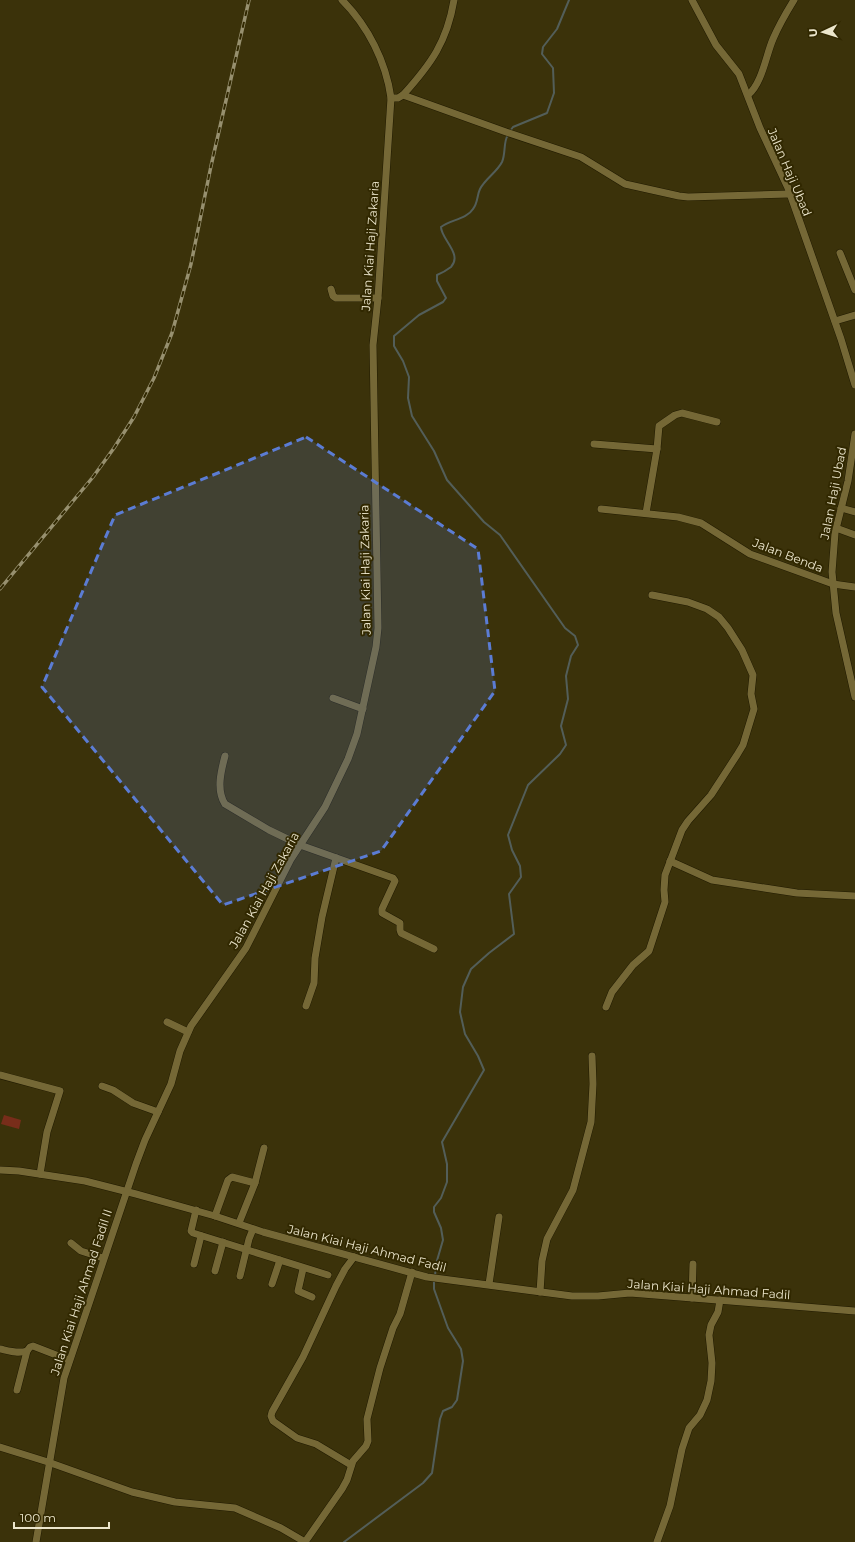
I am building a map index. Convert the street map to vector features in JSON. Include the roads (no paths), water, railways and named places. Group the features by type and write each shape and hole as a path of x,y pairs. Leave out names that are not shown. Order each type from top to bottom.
{"street":[{"name":"Jalan Kiai Haji Zakaria","path":"127,1192 145,1140 171,1084 180,1051 191,1026 246,948 275,889 324,807 345,765 357,734 378,639 373,345 378,298 392,98 387,76 372,40 351,9 342,0"},
{"path":"392,98 398,98 430,63 448,28 454,0"},
{"name":"Jalan Haji Ubad","path":"692,0 716,45 739,74 748,95 760,128 789,194 835,321 855,385"},
{"path":"748,95 756,86 782,18 794,0"},
{"path":"402,94 509,133 581,157 625,184 679,196 768,196 789,194"},
{"path":"840,253 855,288"},
{"path":"331,289 334,297 336,298 378,298"},
{"path":"835,321 855,315"},
{"path":"646,513 657,449 659,426 677,414 682,413 717,422"},
{"name":"Jalan Haji Ubad","path":"855,434 848,481 836,528 832,572 836,613 855,697"},
{"path":"594,444 657,449"},
{"path":"841,508 855,512"},
{"name":"Jalan Benda","path":"601,510 678,517 701,523 750,554 833,584 855,587"},
{"path":"836,528 855,535"},
{"path":"606,1007 612,992 633,965 649,951 665,902 665,875 685,824 711,795 730,766 742,745 754,708 751,694 753,675 742,650 719,617 707,609 688,602 652,595"},
{"path":"333,698 363,709"},
{"path":"225,756 221,773 220,796 224,804 273,832 300,845 393,878 395,881 382,910 382,914 400,923 401,933 434,949"},
{"path":"306,1006 314,983 315,958 322,918 336,858"},
{"path":"670,861 712,880 797,893 855,896"},
{"path":"167,1022 188,1032"},
{"path":"540,1292 542,1261 547,1239 573,1190 591,1122 593,1084 592,1056"},
{"path":"0,1075 60,1091 47,1132 40,1174"},
{"path":"102,1086 113,1090 133,1103 158,1112"},
{"path":"239,1223 255,1183 264,1148"},
{"name":"Jalan Kiai Haji Ahmad Fadil","path":"0,1170 19,1171 88,1182 196,1210 239,1223 253,1229 427,1277 572,1296 598,1296 630,1293 855,1311"},
{"path":"215,1216 229,1178 232,1176 238,1177 255,1183"},
{"name":"Jalan Kiai Haji Ahmad Fadil II","path":"36,1542 48,1462 64,1378 103,1258 127,1192"},
{"path":"196,1210 191,1231 193,1233 328,1276"},
{"path":"489,1284 499,1218"},
{"path":"240,1276 253,1229"},
{"path":"194,1264 201,1236"},
{"path":"215,1271 223,1242"},
{"path":"71,1243 85,1253 103,1258"},
{"path":"351,1465 316,1444 297,1438 273,1421 271,1416 303,1357 336,1286 345,1269 354,1257"},
{"path":"272,1284 280,1260"},
{"path":"692,1298 693,1264"},
{"path":"303,1269 298,1291 312,1297"},
{"path":"0,1448 48,1462 132,1492 175,1502 235,1508 281,1528 305,1542 342,1489 347,1480 353,1461 366,1446 368,1441 367,1419 380,1368 393,1328 400,1314 412,1272"},
{"path":"657,1542 670,1506 682,1449 689,1428 700,1415 707,1400 711,1381 712,1363 709,1335 711,1325 718,1312 720,1300"},
{"path":"17,1390 27,1351 30,1347 33,1346 69,1360"},
{"path":"0,1349 17,1352 27,1351"}],"waterway":[{"path":"510,131 513,127 547,113 554,93 553,68 542,54 543,47 557,29 569,0"},
{"path":"435,1276 436,1264 443,1240 441,1228 434,1212 434,1207 441,1198 447,1182 447,1164 442,1142 484,1070 478,1056 465,1034 460,1012 463,987 471,969 514,934 509,894 521,877 520,866 512,850 508,835 528,785 560,754 566,745 561,726 568,699 566,676 571,656 578,645 575,636 565,628 500,535 484,522 447,480 434,451 412,416 408,398 409,377 403,361 394,346 394,336 419,315 443,302 446,298 437,281 437,275 451,267 454,262 454,257 441,227 467,215 473,209 482,185 502,162 506,138 508,135"},
{"path":"344,1542 423,1483 432,1473 440,1419 443,1411 452,1407 457,1400 463,1361 461,1349 448,1328 434,1289 434,1280"}],"railway":[{"path":"0,589 93,477 134,417 154,378 172,333 191,264 211,166 249,0"}]}
